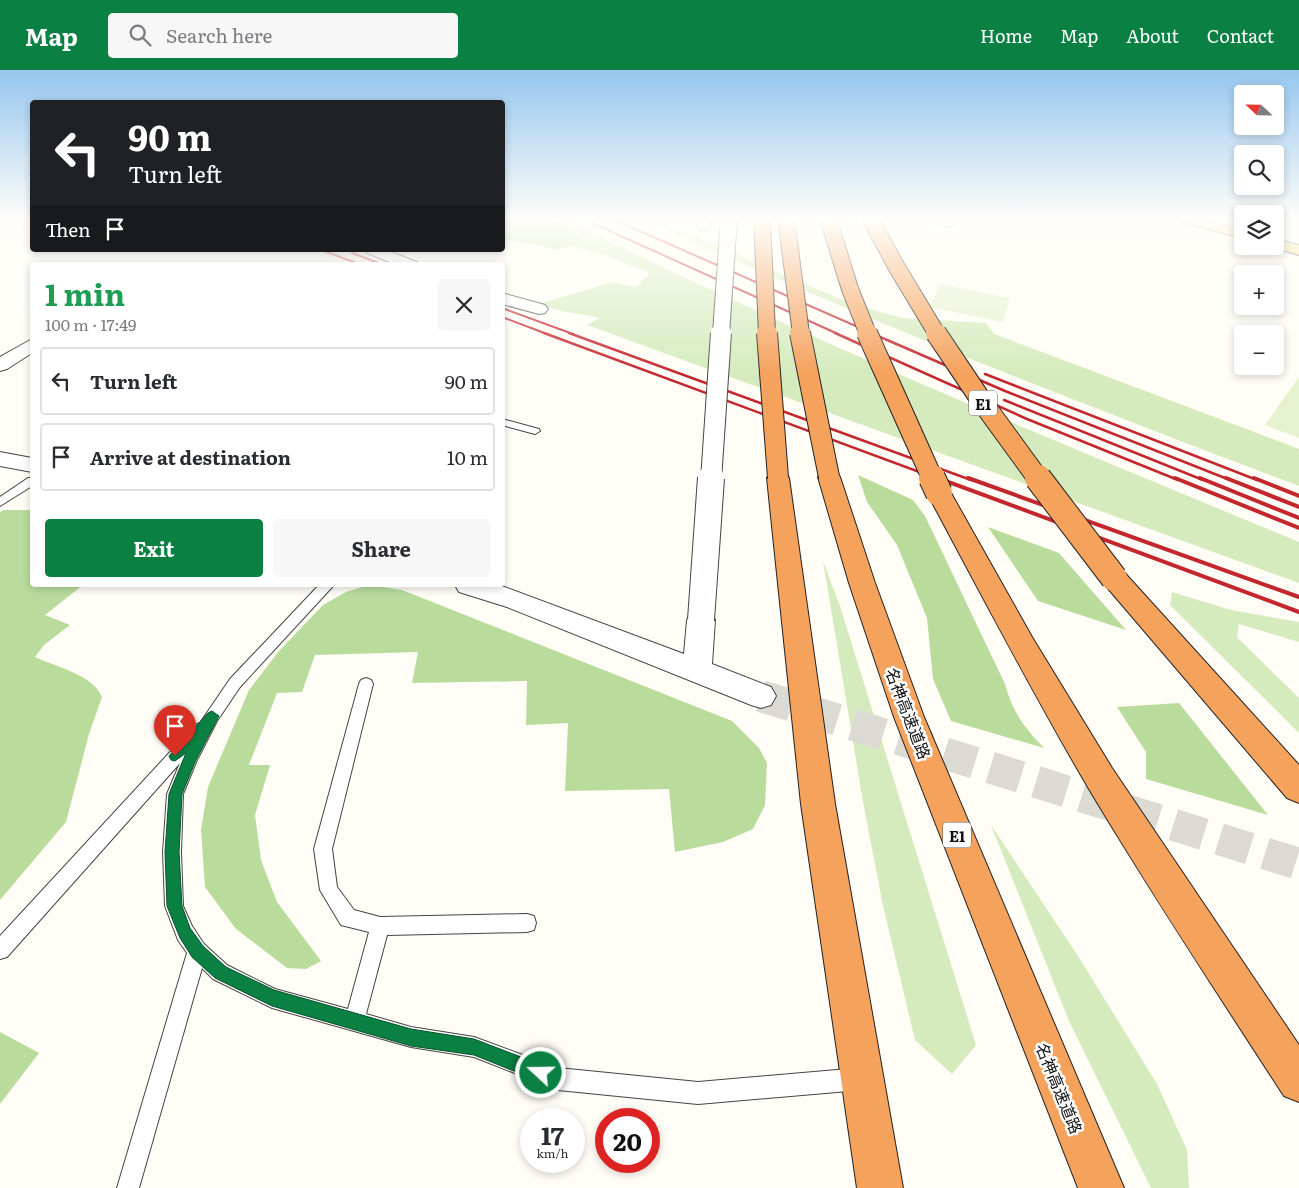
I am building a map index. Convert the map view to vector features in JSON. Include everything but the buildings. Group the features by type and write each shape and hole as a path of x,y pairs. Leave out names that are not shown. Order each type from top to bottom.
{"highway":[{"path":"764,270 778,478 818,804 880,1188"},
{"name":"名神高速道路","path":"792,270 806,375 829,477 862,583 909,717 1101,1188"},
{"path":"844,270 890,387 939,493 995,598 1074,735 1187,914 1299,1081"},
{"name":"E1","path":"898,270 918,306 965,379 1114,578 1299,788"}],"street":[{"path":"697,671 725,270"},
{"path":"505,299 539,309"},
{"path":"2,361 30,346"},
{"path":"0,459 30,465"},
{"path":"474,587 516,600 761,696"}],"lane":[{"path":"505,423 535,431"},
{"path":"0,502 30,481"},
{"path":"325,587 235,683 212,716 190,758 176,794 172,852 174,906 185,933 197,951 220,972 272,998 411,1037 474,1047 558,1080 698,1093 861,1079"},
{"path":"366,684 323,849 329,890 348,918 380,926 527,923"},
{"path":"0,950 212,716"},
{"path":"354,1022 380,926"},
{"path":"128,1188 197,951"}],"green space":[{"path":"643,270 669,270 927,386 1299,542 1299,583 587,325 600,318 562,311 539,304 612,282 636,287 650,273"},
{"path":"758,270 773,270 850,303 902,318 986,323 994,334 1299,449 1299,486 967,358"},
{"path":"940,284 1010,298 1003,322 930,307"},
{"path":"1299,377 1299,438 1265,425"},
{"path":"858,475 913,500 925,516 1016,711 1025,726 1044,748 951,721 933,679 927,618 897,545 867,502"},
{"path":"4,510 30,510 30,587 80,587 45,615 70,625 44,645 35,657 82,677 97,689 102,697 89,734 66,822 0,900 0,512"},
{"path":"988,527 1059,553 1126,630 1038,601"},
{"path":"823,561 840,606 976,1045 952,1074 915,1040 883,906 863,802"},
{"path":"362,587 402,590 732,721 759,748 767,763 765,805 753,829 723,842 675,852 669,789 565,791 568,723 526,725 527,681 412,683 418,652 315,655 302,692 277,693 249,765 270,765 255,815 261,860 277,902 321,961 306,969 287,968 236,929 205,887 201,830 208,787 249,690 279,651 323,605 346,592"},
{"path":"1172,592 1231,610 1299,622 1299,642 1239,624 1237,637 1299,698 1299,733 1170,605"},
{"path":"1179,703 1268,815 1146,779 1146,752 1117,707"},
{"path":"991,825 1078,956 1157,1084 1187,1150 1189,1188 1151,1188 1069,1021"},
{"path":"0,1032 39,1053 0,1104"}],"tunnel":[{"path":"761,696 1299,864"}],"railway":[{"path":"697,270 838,334"},
{"path":"729,270 874,334"},
{"path":"505,309 573,334"},
{"path":"505,318 547,334"},
{"path":"544,333 941,480"},
{"path":"569,333 971,480"},
{"path":"835,333 1027,419 1178,480"},
{"path":"871,333 1005,391 1230,480"},
{"path":"985,374 1257,480"},
{"path":"1004,400 1203,480"},
{"path":"938,478 1299,612"},
{"path":"968,478 1299,597"},
{"path":"1175,478 1299,528"},
{"path":"1200,478 1299,518"},
{"path":"1226,478 1299,507"},
{"path":"1254,478 1299,496"}],"route":[{"path":"175,756 212,716 190,758 176,794 172,852 174,906 185,933 197,951 220,972 272,998 411,1037 474,1047 541,1073"}]}
